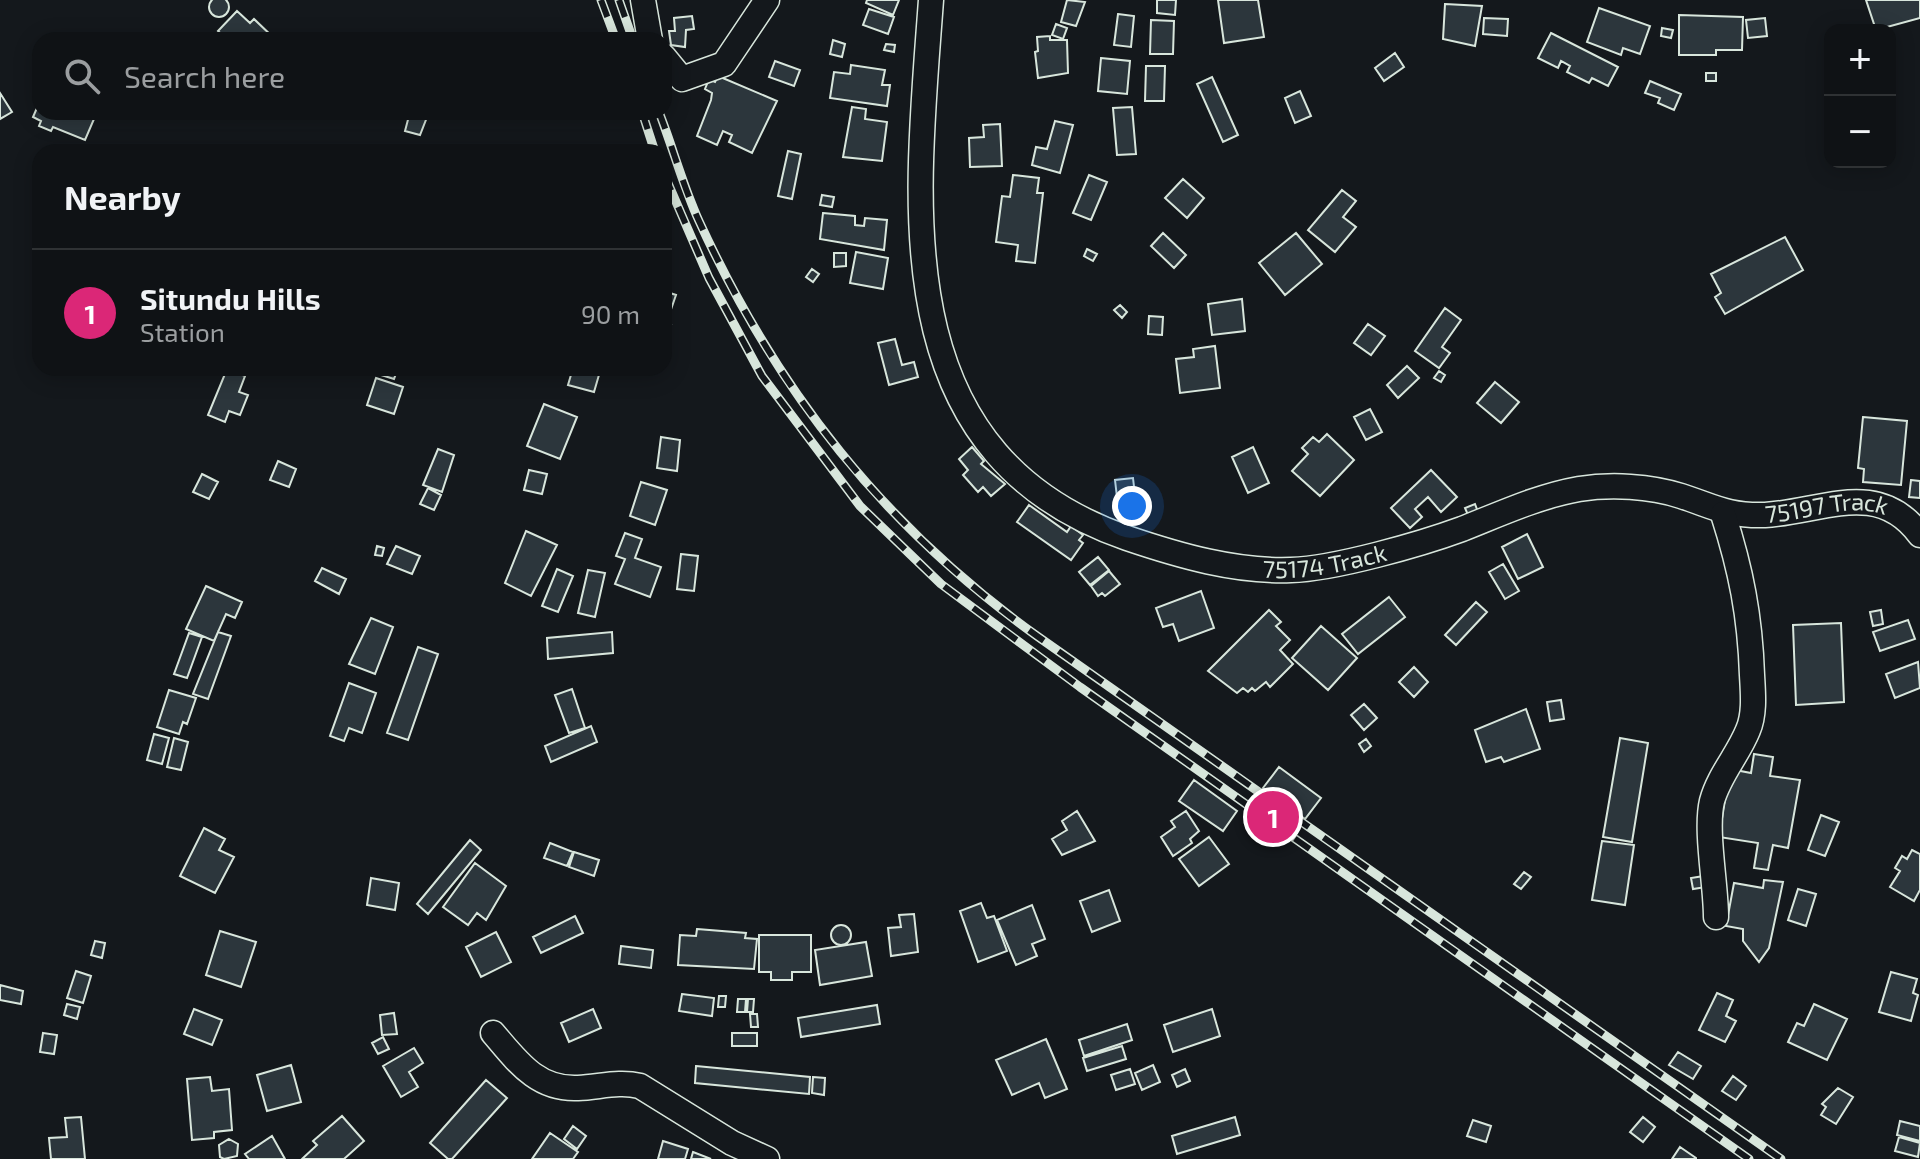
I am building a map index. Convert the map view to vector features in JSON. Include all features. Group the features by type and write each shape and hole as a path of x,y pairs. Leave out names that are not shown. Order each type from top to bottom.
{"street":[{"path":"643,0 649,32"},
{"path":"672,67 682,79 724,64 767,0"},
{"name":"75174 Track","path":"931,0 919,155 920,240 927,306 952,385 987,442 1030,485 1060,506 1099,528 1169,553 1237,567 1291,570 1325,566 1455,531 1580,489 1637,487 1680,496 1723,514"},
{"name":"75197 Track","path":"1723,514 1791,513 1840,502 1863,502 1906,516 1920,535"},
{"path":"1716,917 1716,880 1710,826 1712,802 1748,730 1752,702 1750,621 1743,578 1723,514"},
{"path":"493,1033 523,1068 542,1083 576,1088 624,1082 640,1086 732,1143 767,1159"}],"building":[{"path":"214,-1 224,-1 228,11 223,16 215,16 210,11"},
{"path":"867,0 899,0 893,15 866,3"},
{"path":"1067,0 1085,2 1076,26 1061,22"},
{"path":"1157,0 1176,0 1175,15 1157,13"},
{"path":"1218,0 1258,0 1264,37 1224,43"},
{"path":"1866,0 1920,0 1920,18 1896,25 1874,24"},
{"path":"1445,4 1482,6 1475,46 1443,39"},
{"path":"1599,8 1650,26 1640,54 1623,48 1621,55 1587,42"},
{"path":"869,9 894,17 888,34 863,25"},
{"path":"237,11 250,23 254,19 268,32 219,32"},
{"path":"1118,14 1134,16 1131,47 1114,45"},
{"path":"1679,15 1743,17 1742,50 1716,50 1716,55 1679,55"},
{"path":"692,16 694,29 686,30 685,47 672,45 672,32 669,31 675,31 674,18"},
{"path":"1484,18 1508,19 1507,36 1483,34"},
{"path":"1765,18 1767,36 1748,38 1746,20"},
{"path":"1151,20 1174,21 1173,54 1150,54"},
{"path":"1056,24 1067,28 1063,39 1052,35"},
{"path":"1662,28 1673,30 1671,38 1661,36"},
{"path":"1551,33 1618,67 1608,86 1592,78 1589,83 1567,72 1570,66 1561,61 1558,68 1538,58"},
{"path":"1050,36 1050,40 1067,40 1068,73 1038,78 1037,37"},
{"path":"833,40 845,44 842,57 830,54"},
{"path":"886,44 895,45 894,52 884,50"},
{"path":"1395,53 1404,67 1384,81 1375,68"},
{"path":"1101,58 1130,61 1127,94 1098,91"},
{"path":"775,61 800,70 794,86 769,77"},
{"path":"851,65 885,70 882,85 890,85 887,106 830,98 834,72 850,74"},
{"path":"1146,66 1165,66 1164,101 1145,101"},
{"path":"1706,73 1716,73 1716,81 1706,81"},
{"path":"718,76 777,101 752,153 729,142 732,135 723,131 717,145 697,136 711,100 712,93 705,89 709,79 715,82"},
{"path":"1212,77 1238,135 1223,142 1197,84"},
{"path":"1650,81 1681,94 1674,110 1658,103 1660,98 1645,93"},
{"path":"1300,91 1311,116 1295,123 1285,98"},
{"path":"0,93 12,112 0,119"},
{"path":"852,107 866,109 865,119 887,122 882,161 843,157"},
{"path":"1132,107 1136,154 1117,155 1113,108"},
{"path":"94,120 85,140 53,127 51,131 39,126 41,121"},
{"path":"408,120 426,120 420,135 405,131"},
{"path":"1055,121 1073,125 1060,173 1032,165 1036,147 1047,149"},
{"path":"1000,124 1002,166 970,167 969,138 984,137 983,125"},
{"path":"788,151 801,154 792,199 778,196"},
{"path":"1013,175 1039,178 1037,193 1043,193 1035,263 1016,261 1018,245 996,242 1002,196 1010,197"},
{"path":"1089,175 1107,182 1091,220 1073,213"},
{"path":"1183,179 1204,198 1187,218 1165,198"},
{"path":"1342,190 1356,201 1343,217 1356,227 1335,252 1308,230"},
{"path":"822,195 834,197 832,207 820,205"},
{"path":"823,213 855,216 855,225 864,226 865,218 887,220 884,250 820,239"},
{"path":"1163,233 1186,255 1174,268 1151,246"},
{"path":"1296,233 1322,264 1285,295 1259,263"},
{"path":"1785,237 1803,270 1725,314 1715,297 1721,293 1711,274"},
{"path":"1087,249 1097,254 1093,261 1084,256"},
{"path":"856,252 888,258 883,289 850,283"},
{"path":"834,253 846,253 846,266 834,267"},
{"path":"812,269 819,274 813,282 806,277"},
{"path":"1242,299 1245,331 1212,335 1208,304"},
{"path":"1120,305 1127,312 1122,318 1114,310"},
{"path":"1445,308 1461,320 1442,347 1450,353 1439,368 1415,351"},
{"path":"1149,316 1163,317 1162,335 1148,334"},
{"path":"1368,324 1385,336 1371,355 1354,343"},
{"path":"895,339 902,365 914,362 918,377 889,385 878,343"},
{"path":"1215,346 1220,388 1180,393 1176,359 1194,357 1193,349"},
{"path":"1407,366 1419,378 1398,398 1387,385"},
{"path":"1439,371 1445,375 1441,382 1434,378"},
{"path":"224,376 245,376 239,392 248,395 240,415 229,411 225,422 208,415"},
{"path":"571,376 599,376 594,392 568,385"},
{"path":"376,378 403,387 394,414 367,405"},
{"path":"1495,382 1519,402 1501,423 1477,403"},
{"path":"544,404 577,417 560,459 527,446"},
{"path":"1370,409 1382,432 1366,440 1354,417"},
{"path":"1863,417 1907,421 1901,485 1863,482 1864,469 1858,468"},
{"path":"1327,434 1354,460 1320,496 1292,471 1308,454 1302,448 1313,437 1319,442"},
{"path":"661,437 680,440 677,471 657,468"},
{"path":"972,447 984,461 981,464 1005,484 991,496 983,487 978,492 963,475 968,470 959,459"},
{"path":"1253,447 1269,483 1248,493 1232,457"},
{"path":"438,449 454,455 442,492 423,485"},
{"path":"278,461 296,469 289,487 270,480"},
{"path":"529,470 547,474 542,494 524,490"},
{"path":"1431,470 1457,497 1441,512 1428,497 1415,509 1422,517 1410,528 1391,508"},
{"path":"202,474 218,482 209,499 193,492"},
{"path":"1133,478 1136,504 1118,506 1115,480"},
{"path":"1911,480 1920,481 1920,498 1909,497"},
{"path":"641,482 667,490 655,525 630,516"},
{"path":"428,488 441,495 434,510 420,504"},
{"path":"1475,504 1478,512 1468,515 1465,508"},
{"path":"1029,505 1067,532 1071,526 1083,535 1079,540 1083,543 1071,560 1017,522"},
{"path":"526,531 557,545 531,596 505,583"},
{"path":"625,533 642,539 635,558 661,567 650,597 615,584 625,559 616,556"},
{"path":"1527,534 1543,567 1518,579 1502,547"},
{"path":"377,546 384,548 382,556 375,555"},
{"path":"396,546 420,556 412,574 387,564"},
{"path":"681,554 698,556 694,591 677,589"},
{"path":"1098,557 1109,570 1090,585 1079,572"},
{"path":"1503,564 1519,591 1505,599 1489,572"},
{"path":"322,568 346,579 339,594 315,581"},
{"path":"557,569 573,576 558,612 542,606"},
{"path":"588,570 605,573 595,617 578,613"},
{"path":"1109,571 1120,584 1105,596 1102,593 1098,596 1091,586"},
{"path":"206,586 242,602 235,618 226,614 214,641 186,629"},
{"path":"1201,591 1214,628 1179,641 1173,624 1163,627 1156,608"},
{"path":"1389,597 1405,617 1358,654 1342,634"},
{"path":"1476,602 1487,612 1456,645 1445,635"},
{"path":"1269,610 1281,622 1276,626 1290,640 1280,650 1293,664 1270,687 1266,682 1255,691 1252,688 1248,692 1243,688 1237,693 1208,671"},
{"path":"1881,610 1883,624 1873,626 1870,612"},
{"path":"371,618 393,627 375,674 349,664"},
{"path":"1908,620 1915,639 1880,651 1873,632"},
{"path":"1841,623 1844,702 1796,705 1793,625"},
{"path":"1321,626 1357,658 1328,690 1292,658"},
{"path":"218,632 231,636 208,699 193,694"},
{"path":"612,632 613,653 548,659 547,638"},
{"path":"189,633 202,637 187,678 174,674"},
{"path":"418,647 438,654 408,740 387,733"},
{"path":"1918,662 1920,688 1895,698 1886,674"},
{"path":"1414,667 1428,682 1414,697 1399,682"},
{"path":"349,683 376,693 362,733 349,728 344,741 330,736"},
{"path":"572,689 585,728 569,733 555,695"},
{"path":"169,690 196,698 187,724 183,722 179,734 157,727"},
{"path":"1561,700 1564,719 1550,721 1547,702"},
{"path":"1364,704 1377,718 1364,730 1351,715"},
{"path":"1526,709 1540,749 1504,762 1501,757 1486,762 1475,730"},
{"path":"591,726 597,742 551,762 545,746"},
{"path":"154,734 169,738 162,764 147,760"},
{"path":"174,738 188,742 181,770 167,767"},
{"path":"1620,738 1648,743 1632,842 1603,837"},
{"path":"1366,739 1371,746 1364,752 1359,744"},
{"path":"1754,754 1773,757 1770,776 1800,780 1788,848 1773,845 1768,870 1754,868 1758,843 1719,837 1730,769 1751,773"},
{"path":"1279,767 1321,798 1305,819 1263,788"},
{"path":"1194,780 1237,811 1223,831 1179,801"},
{"path":"1077,811 1095,841 1062,855 1052,839 1067,830 1062,821"},
{"path":"1186,811 1199,831 1190,839 1192,843 1173,856 1161,837 1175,827 1171,821"},
{"path":"1821,815 1839,822 1825,856 1808,850"},
{"path":"204,828 225,839 219,850 234,857 215,893 180,876"},
{"path":"1209,837 1229,864 1199,886 1179,859"},
{"path":"470,840 481,850 428,914 417,904"},
{"path":"1602,841 1634,845 1625,905 1592,900"},
{"path":"550,843 573,852 567,866 544,858"},
{"path":"1912,850 1920,854 1920,890 1914,901 1890,887 1900,871 1895,868 1902,856 1907,859"},
{"path":"574,852 599,860 594,876 569,867"},
{"path":"475,863 506,886 486,920 477,913 468,925 443,907"},
{"path":"1524,872 1531,877 1521,889 1514,884"},
{"path":"1704,876 1706,887 1693,889 1691,878"},
{"path":"371,878 399,883 395,910 367,905"},
{"path":"1764,880 1783,882 1769,948 1759,962 1743,941 1743,929 1726,926 1734,883 1763,888"},
{"path":"1798,889 1816,894 1806,926 1788,920"},
{"path":"1109,890 1120,921 1092,932 1080,901"},
{"path":"981,903 987,918 994,916 1007,951 978,962 960,911"},
{"path":"1032,905 1045,939 1032,944 1037,956 1016,965 997,920"},
{"path":"914,914 918,952 891,956 888,928 901,927 899,915"},
{"path":"575,916 583,933 541,953 533,937"},
{"path":"841,925 848,928 851,935 848,942 841,945 834,942 831,935 834,928"},
{"path":"697,929 746,933 745,938 757,939 754,969 678,965 680,935 696,936"},
{"path":"220,931 256,942 241,987 206,975"},
{"path":"496,932 511,962 481,977 466,947"},
{"path":"759,935 811,935 811,972 792,972 792,980 771,980 771,972 759,972"},
{"path":"95,941 105,943 102,958 91,955"},
{"path":"866,942 872,976 820,985 815,950"},
{"path":"621,946 653,950 651,968 619,964"},
{"path":"76,971 91,976 83,1003 67,998"},
{"path":"1891,972 1917,979 1913,993 1918,995 1911,1021 1879,1012"},
{"path":"0,985 23,991 21,1004 0,1000"},
{"path":"1717,993 1733,1000 1726,1016 1736,1021 1725,1042 1699,1030"},
{"path":"682,994 714,998 712,1016 679,1011"},
{"path":"719,996 726,996 725,1007 718,1007"},
{"path":"738,999 746,999 745,1012 737,1012"},
{"path":"748,999 754,999 753,1012 747,1012"},
{"path":"67,1004 80,1007 77,1019 64,1015"},
{"path":"1814,1004 1847,1019 1827,1060 1788,1042 1797,1023 1804,1026"},
{"path":"877,1005 880,1024 801,1037 798,1018"},
{"path":"194,1009 222,1020 212,1045 184,1034"},
{"path":"593,1009 601,1028 569,1042 561,1023"},
{"path":"1212,1009 1220,1036 1173,1052 1164,1025"},
{"path":"394,1013 397,1034 382,1035 380,1015"},
{"path":"750,1014 757,1014 758,1027 751,1027"},
{"path":"1127,1024 1132,1040 1084,1056 1079,1040"},
{"path":"43,1033 57,1035 54,1054 40,1052"},
{"path":"732,1033 757,1033 757,1046 732,1046"},
{"path":"383,1037 389,1049 378,1054 372,1043"},
{"path":"1046,1039 1067,1089 1045,1098 1039,1083 1012,1095 996,1060"},
{"path":"1122,1046 1126,1059 1087,1071 1083,1058"},
{"path":"414,1048 423,1063 409,1072 418,1087 401,1097 383,1066"},
{"path":"1678,1052 1701,1066 1693,1079 1669,1065"},
{"path":"291,1065 301,1102 267,1111 257,1075"},
{"path":"1153,1065 1160,1082 1142,1090 1135,1073"},
{"path":"696,1066 810,1077 809,1094 695,1083"},
{"path":"1130,1069 1135,1084 1116,1090 1111,1075"},
{"path":"1185,1069 1190,1081 1177,1087 1172,1075"},
{"path":"1733,1076 1746,1086 1736,1100 1722,1091"},
{"path":"210,1077 212,1091 229,1089 232,1130 214,1132 214,1138 192,1140 187,1079"},
{"path":"813,1077 825,1078 824,1095 812,1093"},
{"path":"486,1080 507,1098 452,1159 448,1159 430,1143"},
{"path":"1838,1088 1853,1097 1836,1124 1821,1115 1826,1107 1822,1104"},
{"path":"342,1116 364,1141 344,1159 302,1159 317,1145 313,1141"},
{"path":"81,1117 85,1159 51,1159 49,1138 67,1137 65,1118"},
{"path":"1235,1117 1240,1135 1177,1154 1172,1136"},
{"path":"1643,1117 1655,1127 1643,1142 1630,1132"},
{"path":"1473,1120 1491,1126 1486,1142 1467,1136"},
{"path":"1900,1121 1920,1126 1920,1141 1897,1135"},
{"path":"573,1126 586,1136 577,1149 564,1139"},
{"path":"550,1133 578,1152 573,1159 532,1159"},
{"path":"272,1136 285,1159 249,1159 245,1154"},
{"path":"1899,1137 1920,1143 1918,1157 1895,1151"},
{"path":"229,1139 238,1144 237,1156 224,1159 220,1157 219,1145"},
{"path":"663,1141 688,1149 685,1159 658,1159"},
{"path":"1680,1147 1696,1158 1696,1159 1672,1159"},
{"path":"693,1152 711,1159 691,1159"}],"railway":[{"path":"601,0 613,32"},
{"path":"619,0 630,32"},
{"path":"645,120 652,144"},
{"path":"662,120 670,144"},
{"path":"672,149 699,221 730,284 800,399 840,452 931,549 982,594 1037,636 1781,1159"},
{"path":"672,192 709,278 762,376 860,506 941,584 1080,687 1749,1159"}],"place":[{"name":"Situndu Hills","path":"1273,817"}]}
